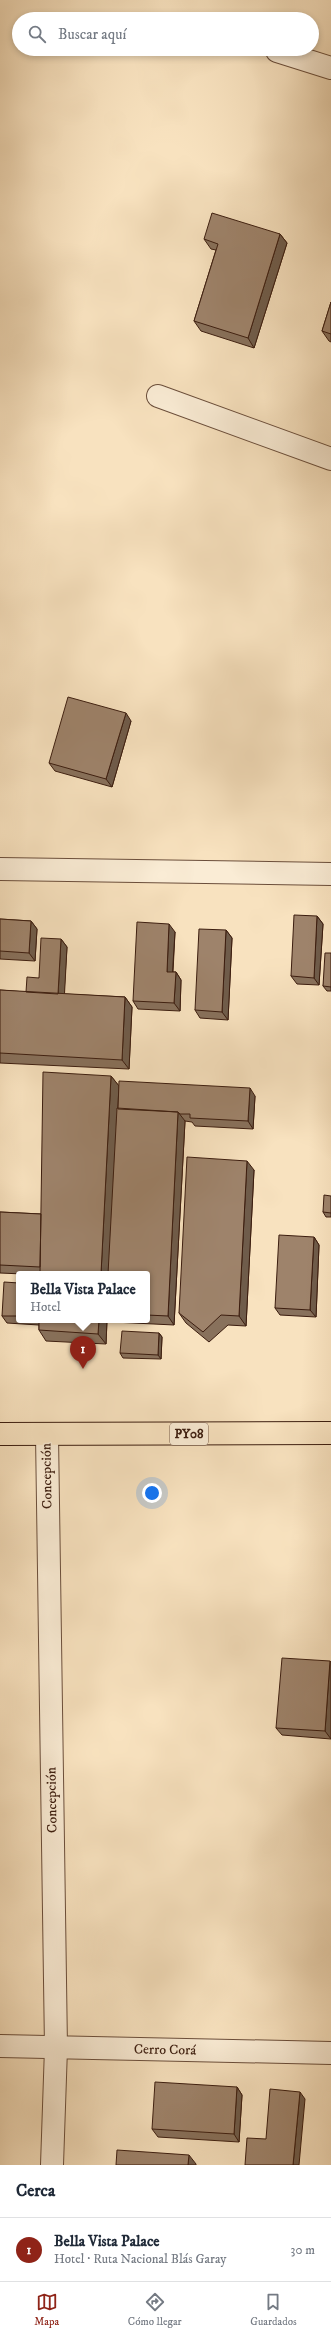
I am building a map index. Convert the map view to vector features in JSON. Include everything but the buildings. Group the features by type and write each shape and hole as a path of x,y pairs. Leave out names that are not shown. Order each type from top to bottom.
{"highway":[{"name":"PY08","path":"0,1434 331,1433"}],"street":[{"path":"293,56 331,68"},
{"path":"158,396 331,459"},
{"path":"0,869 331,874"},
{"name":"Concepción","path":"47,1435 56,2048 52,2165"},
{"name":"Cerro Corá","path":"0,2046 331,2053"}],"place":[{"name":"Bella Vista Palace","path":"83,1369"}]}
